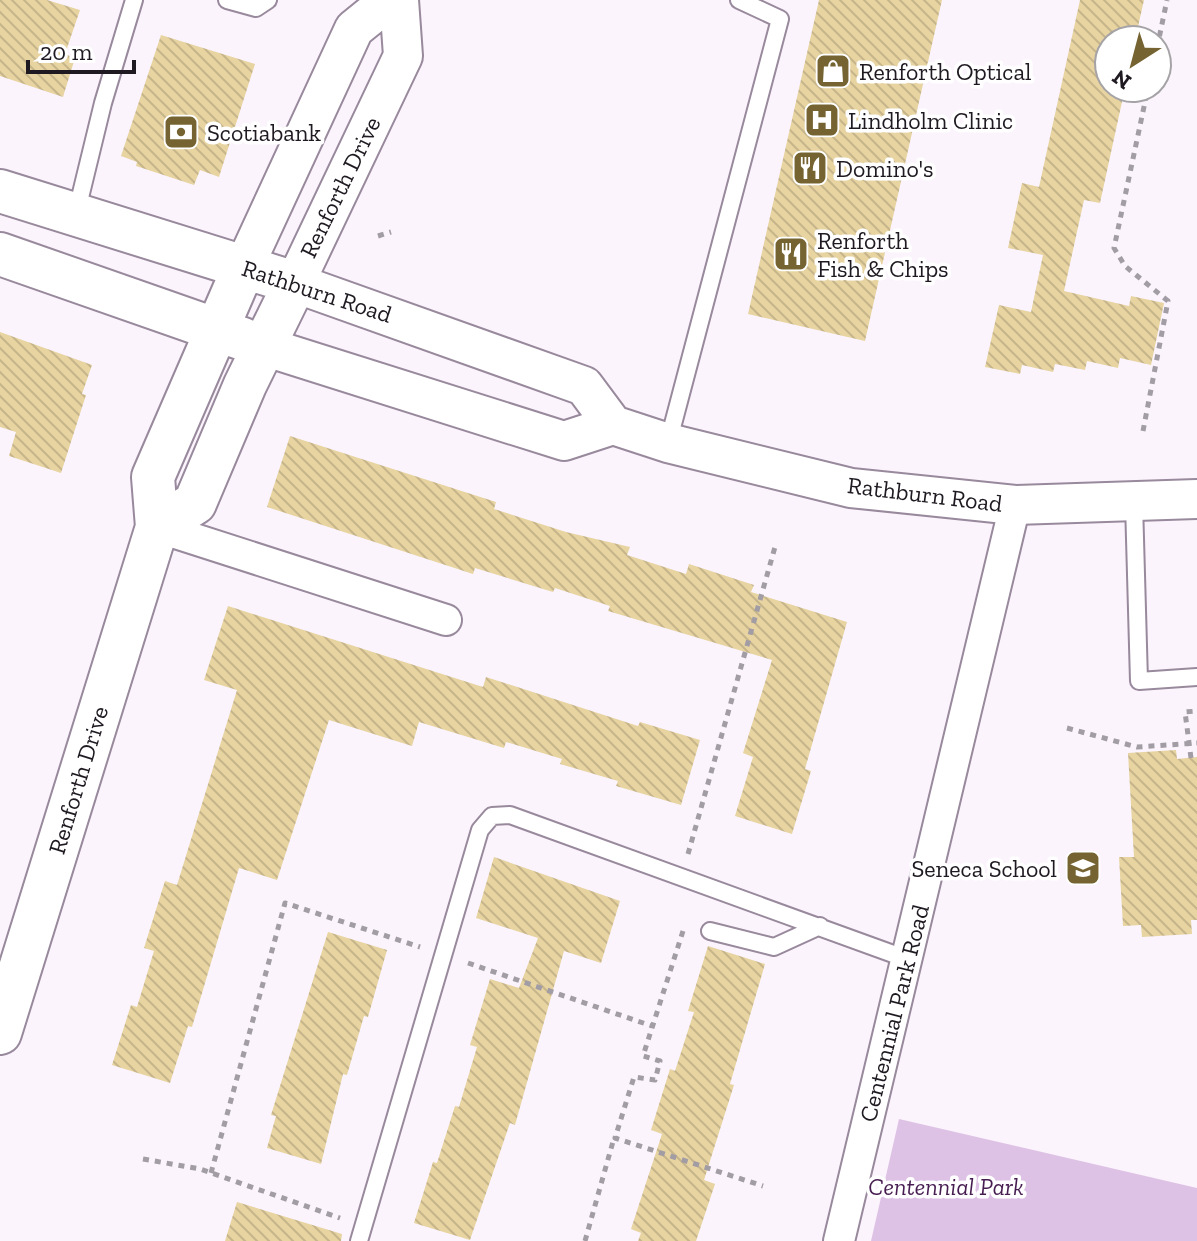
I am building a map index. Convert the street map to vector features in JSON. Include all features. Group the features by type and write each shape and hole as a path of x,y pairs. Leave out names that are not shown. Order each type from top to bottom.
{"main road":[{"name":"Rathburn Road","path":"0,191 295,283"},
{"path":"0,254 263,346"},
{"name":"Renforth Drive","path":"0,1033 157,527 153,477 244,267"},
{"name":"Renforth Drive","path":"157,527 195,503 263,346 295,283"}],"street":[{"name":"Renforth Drive","path":"244,267 354,29 390,0"},
{"name":"Renforth Drive","path":"295,283 403,56 399,0"},
{"name":"Rathburn Road","path":"295,283 584,386 613,425 668,443 851,488 1015,505 1197,499"},
{"path":"263,346 564,441 613,425"},
{"name":"Centennial Park Road","path":"839,1241 1015,505"},
{"path":"157,527 446,620"}],"lane":[{"path":"76,215 103,103 134,0"},
{"path":"227,0 256,8 268,0"},
{"path":"668,443 780,19 739,0"},
{"path":"1134,503 1139,681 1197,677"},
{"path":"361,1234 480,830 492,816 510,815 907,959"},
{"path":"710,931 774,947 820,926"}],"path":[{"path":"1162,24 1167,0"},
{"path":"1143,431 1168,301 1125,266 1114,248 1145,104"},
{"path":"378,236 391,232"},
{"path":"682,876 775,547"},
{"path":"1191,758 1185,712 1197,711"},
{"path":"1067,728 1137,747 1197,743"},
{"path":"585,1241 634,1077 655,1080 660,1061 643,1056 698,882"},
{"path":"211,1173 285,903 652,1026"},
{"path":"615,1138 763,1186"},
{"path":"143,1159 211,1173 361,1234"}],"green space":[{"name":"Centennial Park","path":"899,1119 1197,1188 1197,1241 871,1241"}],"building":[{"path":"0,0 47,0 80,10 65,54 75,58 63,97 0,76"},
{"path":"819,0 942,0 865,341 748,314"},
{"path":"1080,0 1144,0 1139,24 1093,24 1093,104 1122,104 1100,203 1084,200 1064,291 1129,306 1131,296 1164,303 1151,365 1120,358 1118,368 1087,361 1085,370 1055,364 1053,372 1022,365 1020,374 985,367 999,305 1031,312 1043,255 1008,248 1022,183 1039,187"},
{"name":"Scotiabank","path":"161,35 255,64 219,177 200,170 194,185 136,166 137,162 121,156"},
{"path":"0,332 92,365 82,394 86,395 61,473 9,456 16,432 0,427"},
{"path":"290,436 496,502 494,509 566,532 630,547 627,555 686,574 689,564 754,585 751,592 847,622 805,769 811,771 792,834 735,816 753,757 743,753 772,660 608,611 610,606 555,588 553,592 475,568 473,574 267,507"},
{"path":"228,606 483,687 486,677 638,726 640,722 700,740 681,805 616,786 618,781 560,764 562,759 506,742 504,748 419,722 412,746 329,720 277,880 239,868 192,1027 188,1026 170,1083 112,1065 131,1005 137,1007 154,951 144,948 165,881 177,885 237,690 204,680"},
{"path":"1176,750 1177,759 1197,757 1197,920 1191,920 1192,934 1142,937 1141,925 1123,926 1119,857 1134,857 1128,753"},
{"path":"494,857 620,901 601,963 564,951 515,1125 510,1123 470,1240 414,1223 433,1162 437,1163 455,1106 459,1107 477,1047 470,1045 490,979 519,988 538,938 476,918"},
{"path":"328,932 387,950 368,1017 364,1016 347,1075 343,1074 321,1164 267,1148 276,1116 271,1115"},
{"path":"708,946 765,964 730,1084 734,1085 704,1180 715,1184 696,1241 638,1241 641,1233 631,1229 662,1134 651,1130 670,1069 675,1071 694,1012 688,1011"},
{"path":"237,1202 342,1234 341,1241 225,1241"}],"place":[{"name":"Renforth Optical","path":"833,71"},
{"name":"Lindholm Clinic","path":"822,120"},
{"name":"Scotiabank","path":"181,132"},
{"name":"Domino's","path":"810,168"},
{"name":"Renforth Fish & Chips","path":"791,254"},
{"name":"Seneca School","path":"1083,868"}]}
